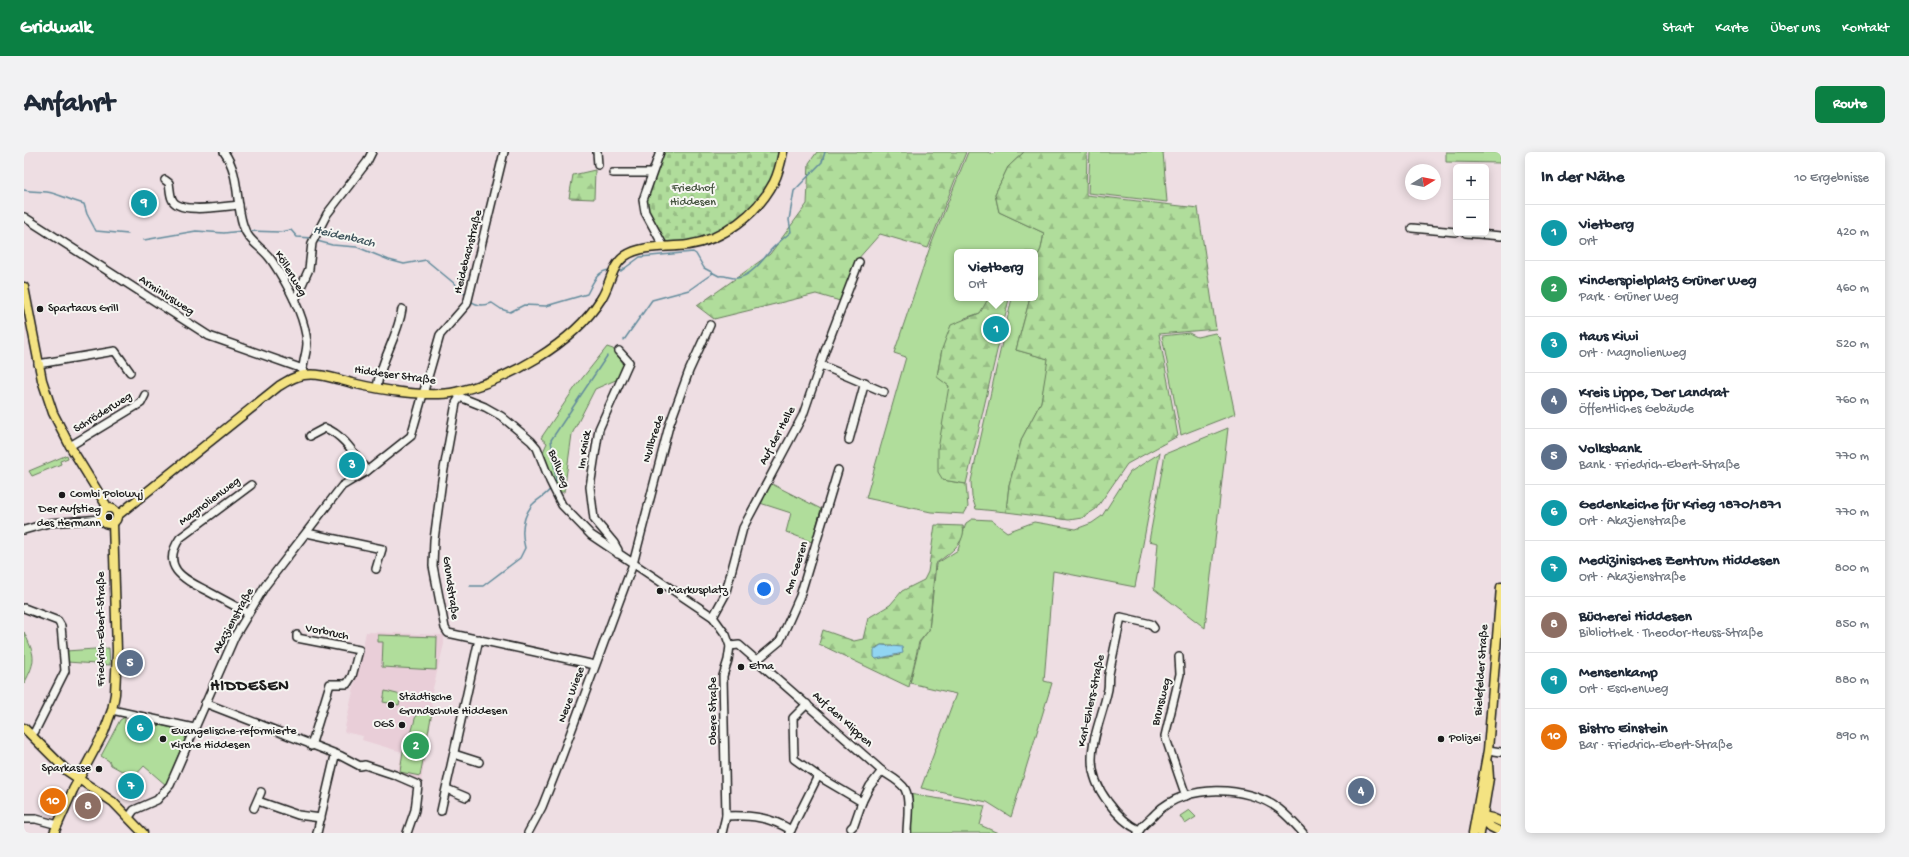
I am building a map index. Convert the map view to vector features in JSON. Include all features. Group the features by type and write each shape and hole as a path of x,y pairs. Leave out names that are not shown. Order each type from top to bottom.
{"main road":[{"name":"Hiddeser Straße","path":"109,516 135,500 279,386 303,372 377,388 438,395 458,394 494,380 545,353 573,332 583,322 602,298 612,274 620,260 631,253 664,247 688,245 713,239 735,225 760,204 778,174 783,152"},
{"path":"24,287 38,364 53,413 109,516"},
{"name":"Friedrich-Ebert-Straße","path":"54,833 78,780 101,738 112,710 117,662 114,556 109,516"},
{"name":"Bielefelder Straße","path":"1480,833 1501,588"},
{"path":"24,728 58,763 78,780 113,802 143,833"},
{"path":"1481,817 1501,822"},
{"path":"1481,817 1491,827 1501,832"},
{"name":"Bielefelder Straße","path":"1473,833 1481,817"}],"street":[{"name":"Köllerweg","path":"224,152 230,160 234,171 243,226 250,239 269,257 294,298 307,344 303,372"},
{"path":"294,298 296,298 309,269 314,240 327,214 367,162 372,152"},
{"name":"Heidebachstraße","path":"423,393 440,335 468,304 504,152"},
{"path":"597,152 598,165"},
{"path":"660,152 643,200 645,212 664,247"},
{"path":"613,173 652,173"},
{"path":"165,180 169,184 172,200 178,207 192,209 239,205"},
{"name":"Arminiusweg","path":"24,218 209,336 303,372"},
{"path":"1412,228 1453,232"},
{"path":"1489,235 1501,236"},
{"name":"Auf der Helle","path":"714,617 725,595 743,528 803,415 859,262"},
{"path":"377,388 382,364 399,326 402,309"},
{"name":"Nullbrede","path":"633,564 669,426 689,371 710,325"},
{"path":"38,364 115,351 130,372"},
{"name":"Im Knick","path":"618,554 618,550 614,543 594,519 590,488 599,429 629,362 619,351"},
{"path":"821,365 865,382 884,392"},
{"path":"849,440 865,382"},
{"name":"Akazienstraße","path":"129,817 134,810 157,800 163,794 174,776 228,652 248,613 265,586 342,486 367,471 411,436 423,393"},
{"name":"Bollweg","path":"458,394 501,416 531,441 537,448 556,495 564,508 591,535 633,564"},
{"name":"Grundstraße","path":"458,394 442,480 434,540 433,566 445,628 448,632 595,665"},
{"name":"Schröderweg","path":"70,446 140,403 145,395"},
{"path":"310,436 325,428 334,431 342,438 367,471"},
{"name":"Am Geeren","path":"756,661 780,641 800,596 838,470"},
{"name":"Magnolienweg","path":"248,613 182,578 174,566 173,555 174,547 180,538 252,485"},
{"path":"24,530 49,523 109,516"},
{"path":"307,533 382,549 376,569"},
{"path":"633,564 714,617 726,635 730,646"},
{"name":"Neue Wiese","path":"528,833 542,807 633,564"},
{"path":"24,608 58,621 61,626 66,667 60,684 35,731 31,735"},
{"name":"Karl-Ehlers-Straße","path":"1139,832 1114,810 1101,793 1093,775 1091,749 1108,688 1108,676 1121,618 1151,624 1154,628"},
{"name":"Vorbruch","path":"297,635 297,638 359,650 352,676 347,684 330,684 310,746"},
{"path":"441,811 479,639"},
{"name":"Auf den Klippen","path":"730,646 739,645 882,771 905,789 907,803 907,833"},
{"name":"Obere Straße","path":"722,833 726,816 723,676 728,660 730,646"},
{"name":"Brunsweg","path":"1179,657 1180,674 1165,736 1186,796"},
{"path":"205,704 335,756 353,761 360,766 370,767 418,785 415,810 407,833"},
{"path":"807,704 793,718 794,759 818,776 862,802"},
{"path":"112,710 194,728"},
{"path":"1488,752 1501,752"},
{"path":"454,754 479,762"},
{"path":"318,833 335,756"},
{"path":"851,828 854,825 862,802 870,786 882,771"},
{"path":"726,816 753,816 766,818 778,822 790,831 818,776"},
{"path":"447,789 466,797"},
{"path":"1139,832 1162,807 1186,796 1206,792 1227,791 1248,795 1265,801 1279,809 1303,833"},
{"path":"254,808 261,792"},
{"path":"258,801 298,815 321,818"},
{"path":"24,819 36,819 58,825"}],"shaded area":[{"name":"Städtische Grundschule Hiddesen","path":"366,632 444,635 444,644 430,700 433,710 421,782 400,773 398,770 402,752 362,740 363,736 344,732"}],"green space":[{"name":"Friedhof Hiddesen","path":"663,152 781,152 773,177 765,192 753,207 745,214 717,234 700,241 687,243 666,243 647,211 645,199"},
{"path":"817,152 966,152 928,248 880,234 857,260 840,301 816,294 714,319 697,306 770,254 807,204 809,163"},
{"path":"968,152 987,152 994,154 995,152 1024,152 1008,167 995,194 999,212 1044,233 1041,249 1038,256 1038,249 954,249 954,301 1003,301 980,313 965,318 942,349 937,376 949,386 943,480 966,484 968,507 964,514 931,512 866,498 906,357 894,353 929,250"},
{"path":"1024,152 1087,152 1086,195 1198,208 1216,329 1159,334 1178,436 1127,464 1096,509 1082,518 1069,520 1006,512 1009,485 1022,438 1041,402 1048,359 1016,350 1029,301 1038,301 1038,256 1041,249 1044,233 999,212 995,194 1008,167"},
{"path":"1090,152 1163,152 1167,202 1088,193"},
{"path":"1446,152 1501,152 1501,163 1446,162"},
{"path":"595,170 594,199 569,198 573,175"},
{"path":"987,301 1009,301 966,484 943,480 938,472 938,449 949,386 937,377 942,349 951,325 980,313"},
{"path":"1011,301 1029,301 1016,350 1049,359 1041,402 1022,438 1009,485 1006,512 976,509 972,497 971,481"},
{"path":"1189,333 1197,337 1215,333 1219,337 1235,414 1181,435 1162,336"},
{"path":"607,347 613,349 625,366 618,379 595,389 572,434 564,492 558,492 543,452 547,443 541,438 576,386"},
{"path":"1228,428 1205,628 1154,589 1158,543 1149,541 1165,454"},
{"path":"1160,453 1135,587 1053,571 1044,681 1052,683 1011,817 987,802 921,788 956,694 910,683 920,642 929,630 936,564 958,550 966,523 972,519 991,520 1007,532 1034,522 1076,529 1092,523 1102,516 1130,472"},
{"path":"67,455 68,458 60,461 61,464 32,476 29,471"},
{"path":"770,483 821,509 812,542 786,532 791,513 760,503"},
{"path":"935,525 963,526 962,538 959,543 950,553 935,564 929,630 919,642 909,687 819,644 823,630 854,641 863,639 868,618 890,605 902,591 924,580 928,572","holes":["881,645 892,645 900,655 876,659 877,647"]},
{"path":"24,632 32,652 33,663 24,684"},
{"path":"378,635 437,637 436,670 382,667 383,642 378,642"},
{"path":"109,648 110,665 67,662 66,651"},
{"path":"385,691 401,695 399,705 383,702"},
{"path":"426,710 432,712 420,776 400,772 403,751 409,742 416,715"},
{"path":"125,717 125,723 136,725 137,720 186,731 187,734 166,785 144,766 133,778 124,770 122,771 111,765 109,761 101,756 120,720"},
{"path":"909,794 985,806 980,825 998,833 912,833"},
{"path":"1189,810 1196,817 1185,824 1180,816"}],"water":[{"path":"881,645 902,647 903,653 876,659 874,657 874,650"}],"waterway":[{"name":"Heidenbach","path":"617,271 621,271 640,257 693,252 696,254 704,268 719,276 735,278 747,275 756,268 775,246 791,232 789,220 794,191 822,162 825,152"},
{"name":"Heidenbach","path":"24,190 52,193 84,204 87,214 96,231 128,234"},
{"name":"Heidenbach","path":"248,231 280,232 291,230 297,237 312,238"},
{"name":"Heidenbach","path":"144,240 196,231 224,233 242,231"},
{"name":"Heidenbach","path":"317,241 332,245 357,247 389,260 404,264 426,260 461,289 466,296"},
{"name":"Heidenbach","path":"470,300 480,305 492,303 501,309 510,312 524,305 546,306 587,294 598,275 602,272 610,270"},
{"path":"624,340 652,300 689,290 713,273"},
{"path":"554,483 556,480 551,440 607,356"},
{"path":"470,586 483,586 520,558 525,548 523,526 526,515 532,505 551,488"}],"place":[{"name":"Mensenkamp","path":"144,203"},
{"name":"Spartacus Grill","path":"40,309"},
{"name":"Vietberg","path":"996,329"},
{"name":"Haus Kiwi","path":"352,465"},
{"name":"Combi Polowyj","path":"62,495"},
{"name":"Der Aufstieg des Hermann","path":"109,517"},
{"name":"Markusplatz","path":"660,591"},
{"name":"Volksbank","path":"130,663"},
{"name":"Etna","path":"741,667"},
{"name":"Städtische Grundschule Hiddesen","path":"391,705"},
{"name":"OGS","path":"402,725"},
{"name":"Gedenkeiche für Krieg 1870/1871","path":"140,728"},
{"name":"Evangelische-reformierte Kirche Hiddesen","path":"163,739"},
{"name":"Polizei","path":"1441,739"},
{"name":"Kinderspielplatz Grüner Weg","path":"416,746"},
{"name":"Sparkasse","path":"99,769"},
{"name":"Medizinisches Zentrum Hiddesen","path":"131,786"},
{"name":"Kreis Lippe, Der Landrat","path":"1361,791"},
{"name":"Bistro Einstein","path":"53,801"},
{"name":"Bücherei Hiddesen","path":"88,806"}],"district":[{"name":"HIDDESEN","path":"250,687"}]}
